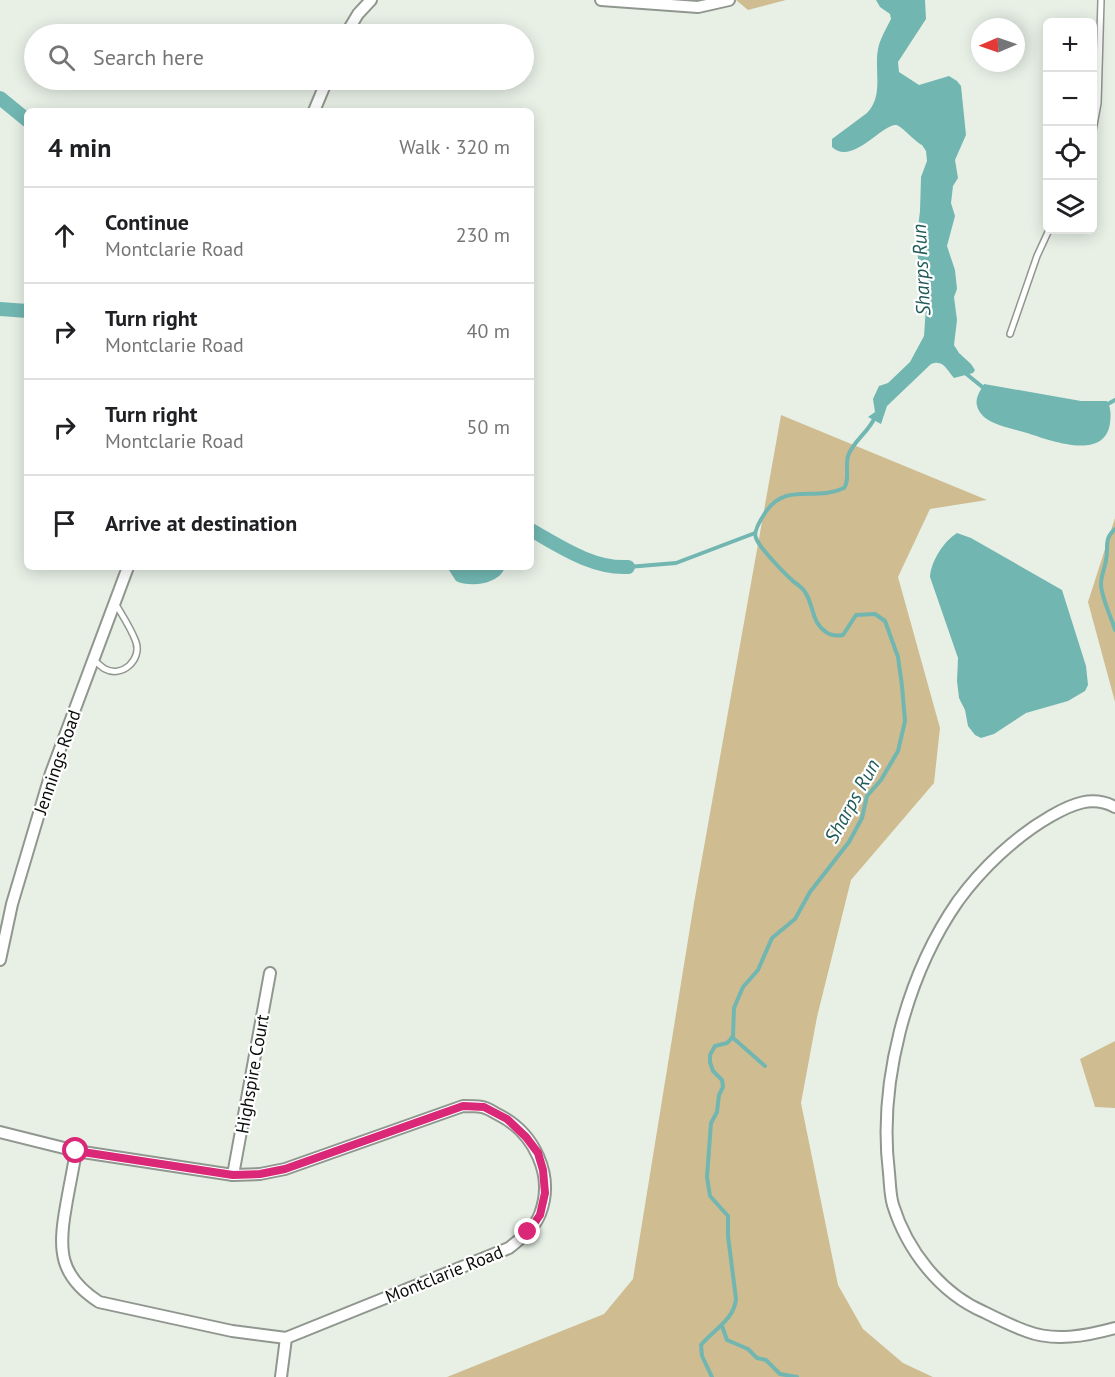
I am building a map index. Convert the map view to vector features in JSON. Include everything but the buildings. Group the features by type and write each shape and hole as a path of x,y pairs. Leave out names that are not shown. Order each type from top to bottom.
{"street":[{"path":"352,24 371,0"},
{"path":"601,0 698,7 729,0"},
{"path":"315,108 323,90"},
{"name":"Jennings Road","path":"0,960 8,919 45,793 127,570"},
{"path":"1115,807 1105,802 1074,803 1035,825 991,863 958,901 932,945 909,1000 896,1047 888,1099 886,1147 892,1203 905,1237 935,1279 973,1308 1028,1332 1057,1337 1088,1335 1115,1328"},
{"name":"Highspire Court","path":"233,1175 270,973"},
{"name":"Montclarie Road","path":"0,1132 76,1151 233,1175 260,1174 285,1169 463,1106 484,1107 507,1119 526,1137 538,1153 543,1170 545,1193 540,1215 528,1232 509,1248 286,1338 232,1331 99,1302 84,1292 72,1279 64,1261 61,1237 76,1151"},
{"path":"280,1377 286,1338"}],"lane":[{"path":"1094,126 1098,103 1101,0"},
{"path":"1010,334 1037,256 1047,234"},
{"path":"93,660 104,669 116,672 128,668 136,659 137,644 115,603"}],"shaded area":[{"path":"736,0 786,0 748,10"},
{"path":"781,415 987,500 930,509 898,577 940,728 934,783 851,880 817,1017 801,1103 838,1285 863,1329 903,1363 933,1377 447,1377 604,1314 633,1279 694,903"},
{"path":"1115,518 1115,702 1088,602"},
{"path":"1115,1041 1115,1108 1095,1107 1080,1059"}],"water":[{"path":"876,0 925,0 926,19 898,62 899,72 919,85 949,76 961,86 966,135 955,160 958,178 953,186 951,203 955,216 947,246 955,270 957,289 954,297 957,320 954,345 975,370 973,373 954,378 942,364 931,364 887,406 881,424 868,417 875,412 873,399 879,386 888,383 910,362 924,336 928,277 919,265 916,244 921,177 927,161 926,151 922,145 896,125 890,126 857,148 840,151 832,147 832,139 867,113 875,99 878,49 891,19 890,14 880,7"},
{"path":"984,384 1081,401 1107,401 1111,417 1106,435 1098,442 1075,445 1049,440 994,423 984,417 977,406 977,397"},
{"path":"957,533 971,538 1062,590 1086,666 1088,685 1085,691 1068,701 1026,713 994,734 981,738 975,735 968,726 965,710 959,698 958,658 930,577 939,552"},
{"path":"449,570 504,570 491,581 484,583 469,584 456,581"}],"waterway":[{"path":"0,98 24,118"},
{"path":"0,309 24,311"},
{"path":"964,372 986,390"},
{"path":"1106,405 1115,400"},
{"name":"Sharps Run","path":"712,1377 702,1356 701,1345 727,1319 736,1299 728,1236 728,1216 710,1196 707,1177 711,1123 717,1112 719,1095 723,1087 722,1080 713,1071 710,1055 715,1046 727,1043 733,1036 734,1008 743,987 758,970 772,938 795,919 810,892 849,842 862,818 867,796 881,780 898,751 905,721 898,657 885,621 875,614 856,615 843,635 828,633 821,628 815,618 804,590 783,572 767,553 758,542 756,532 765,513 773,503 782,498 791,495 833,492 844,488 847,481 848,456 875,417"},
{"path":"1115,529 1108,540 1101,584 1104,601 1115,630"},
{"path":"534,532 590,561 615,567 628,567"},
{"path":"628,567 676,563 755,533"},
{"path":"732,1037 765,1066"},
{"path":"722,1326 727,1340 748,1349 757,1358 766,1360 780,1374 797,1377"}],"route":[{"path":"76,1151 233,1175 260,1174 285,1169 463,1106 484,1107 507,1119 526,1137 538,1153 543,1170 545,1193 540,1215 528,1232"}]}
